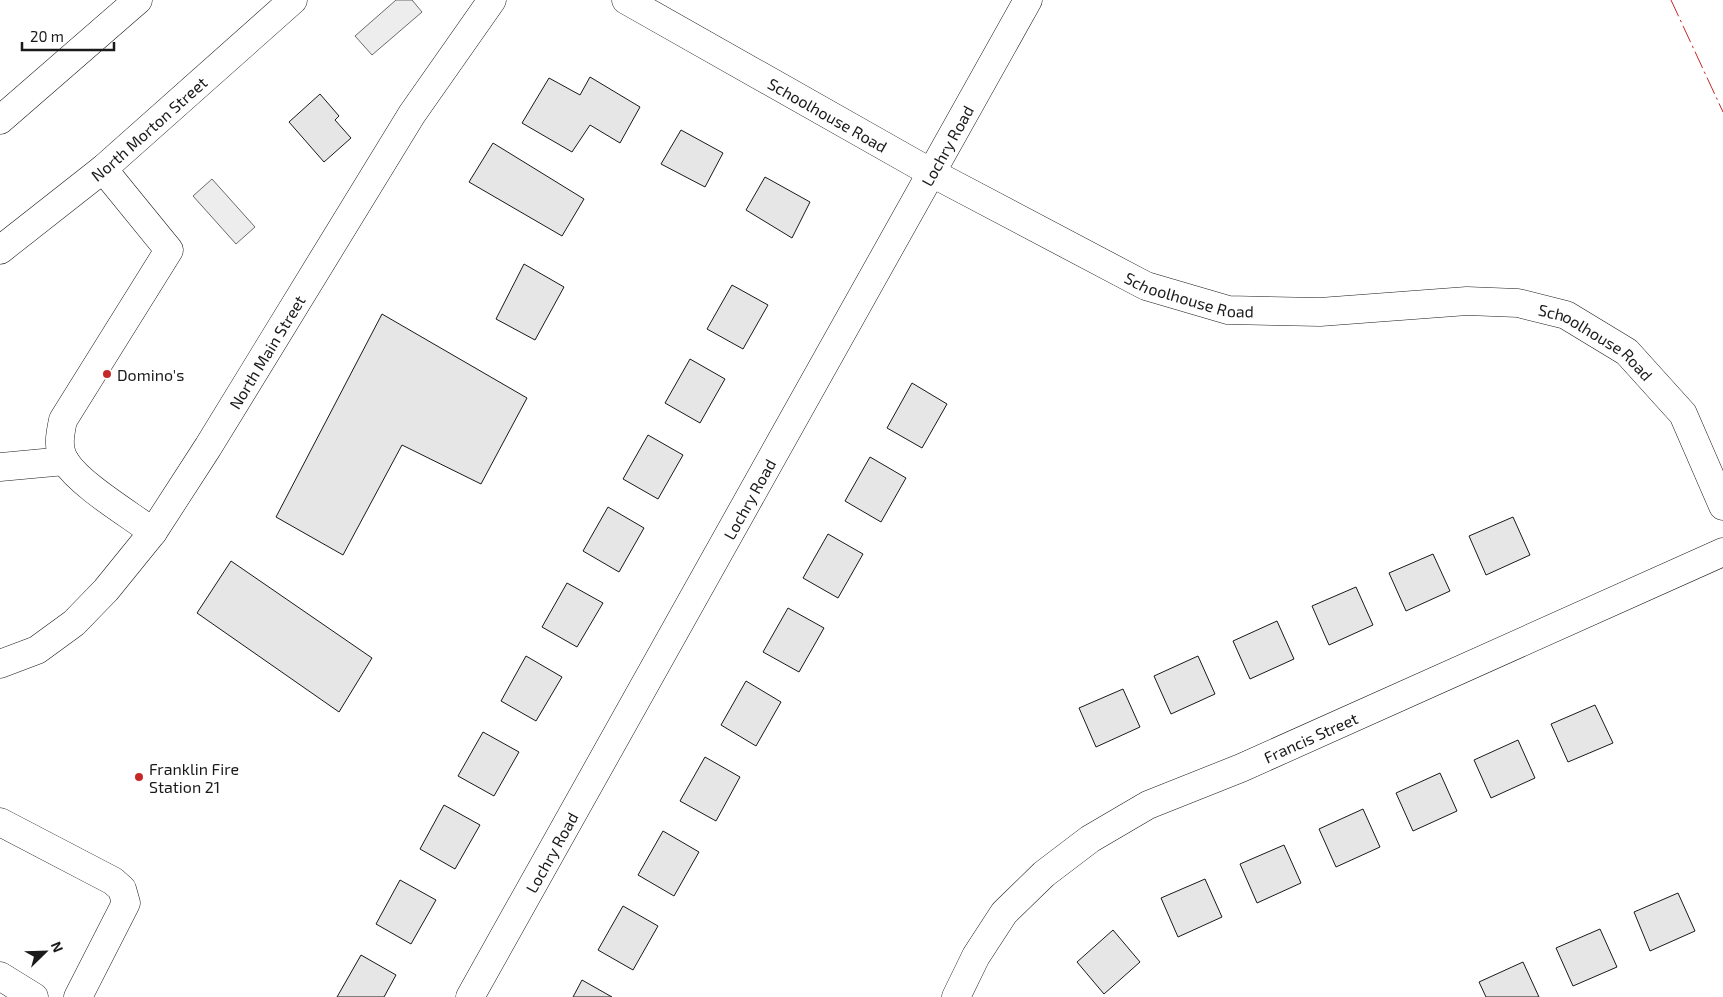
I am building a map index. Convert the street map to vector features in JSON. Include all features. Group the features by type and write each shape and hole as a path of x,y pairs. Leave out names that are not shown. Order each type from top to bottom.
{"street":[{"path":"0,120 138,0"},
{"name":"North Morton Street","path":"0,250 102,169 293,0"},
{"name":"North Main Street","path":"0,664 37,650 74,623 106,590 153,532 208,447 412,114 492,0"},
{"name":"Schoolhouse Road","path":"626,0 930,172 1146,286 1228,310 1320,312 1466,301 1518,303 1566,314 1627,352 1683,414 1723,506"},
{"name":"Lochry Road","path":"470,997 762,478 930,172 1028,0"},
{"path":"102,169 169,250 63,420 59,438 65,461 80,478 153,532"},
{"path":"0,467 65,461"},
{"name":"Francis Street","path":"956,997 976,956 1004,913 1044,874 1090,839 1148,805 1240,768 1723,552"},
{"path":"0,822 113,881 122,889 126,903 78,997"},
{"path":"0,976 34,997"}],"shaded area":[{"path":"396,0 412,0 422,12 372,55 355,36"},
{"path":"212,179 255,227 236,244 193,196"}],"building":[{"path":"590,77 640,107 620,143 590,125 572,152 522,123 549,78 580,95"},
{"path":"320,94 339,116 335,120 351,138 324,162 289,122"},
{"path":"681,130 723,153 705,187 661,164"},
{"path":"493,143 584,199 562,236 469,182"},
{"path":"765,177 810,202 792,238 746,210"},
{"path":"524,264 564,287 535,340 496,319"},
{"path":"732,285 768,305 743,349 707,329"},
{"path":"382,314 527,398 481,484 402,445 343,555 276,517"},
{"path":"690,359 725,379 700,423 665,403"},
{"path":"912,383 947,404 922,448 887,428"},
{"path":"648,435 683,455 658,499 623,479"},
{"path":"870,457 906,478 881,522 845,501"},
{"path":"608,507 644,528 619,572 583,551"},
{"path":"1513,517 1530,555 1486,575 1469,536"},
{"path":"828,534 863,554 838,598 803,578"},
{"path":"1433,554 1450,591 1406,611 1389,573"},
{"path":"231,561 372,658 339,712 197,613"},
{"path":"567,583 603,603 577,647 542,627"},
{"path":"1356,587 1373,625 1329,645 1312,606"},
{"path":"788,608 824,628 799,672 763,652"},
{"path":"1277,621 1294,659 1250,679 1233,641"},
{"path":"526,656 562,677 536,721 501,701"},
{"path":"1198,656 1215,694 1171,714 1154,676"},
{"path":"746,681 781,702 756,746 721,725"},
{"path":"1123,689 1140,727 1096,747 1079,708"},
{"path":"1595,705 1613,743 1568,762 1551,724"},
{"path":"483,732 519,752 494,796 458,776"},
{"path":"1518,740 1535,778 1491,798 1474,760"},
{"path":"705,757 740,777 716,821 680,801"},
{"path":"1440,773 1457,811 1413,831 1396,793"},
{"path":"444,805 480,825 455,869 420,849"},
{"path":"1363,809 1380,847 1336,867 1319,829"},
{"path":"663,831 699,852 674,896 638,875"},
{"path":"1284,845 1301,883 1257,903 1240,864"},
{"path":"1205,879 1222,917 1178,937 1161,898"},
{"path":"400,880 436,900 411,944 376,924"},
{"path":"1678,893 1695,931 1650,951 1634,912"},
{"path":"623,906 658,926 633,970 598,950"},
{"path":"1600,929 1617,967 1573,986 1556,948"},
{"path":"1113,930 1140,962 1104,994 1077,962"},
{"path":"361,955 396,975 384,997 337,997"},
{"path":"1523,962 1539,997 1486,997 1479,982"},
{"path":"582,980 612,997 573,997"}],"power":[{"path":"1671,0 1723,112"}],"place":[{"name":"Domino's","path":"107,374"},
{"name":"Franklin Fire Station 21","path":"139,777"}]}
